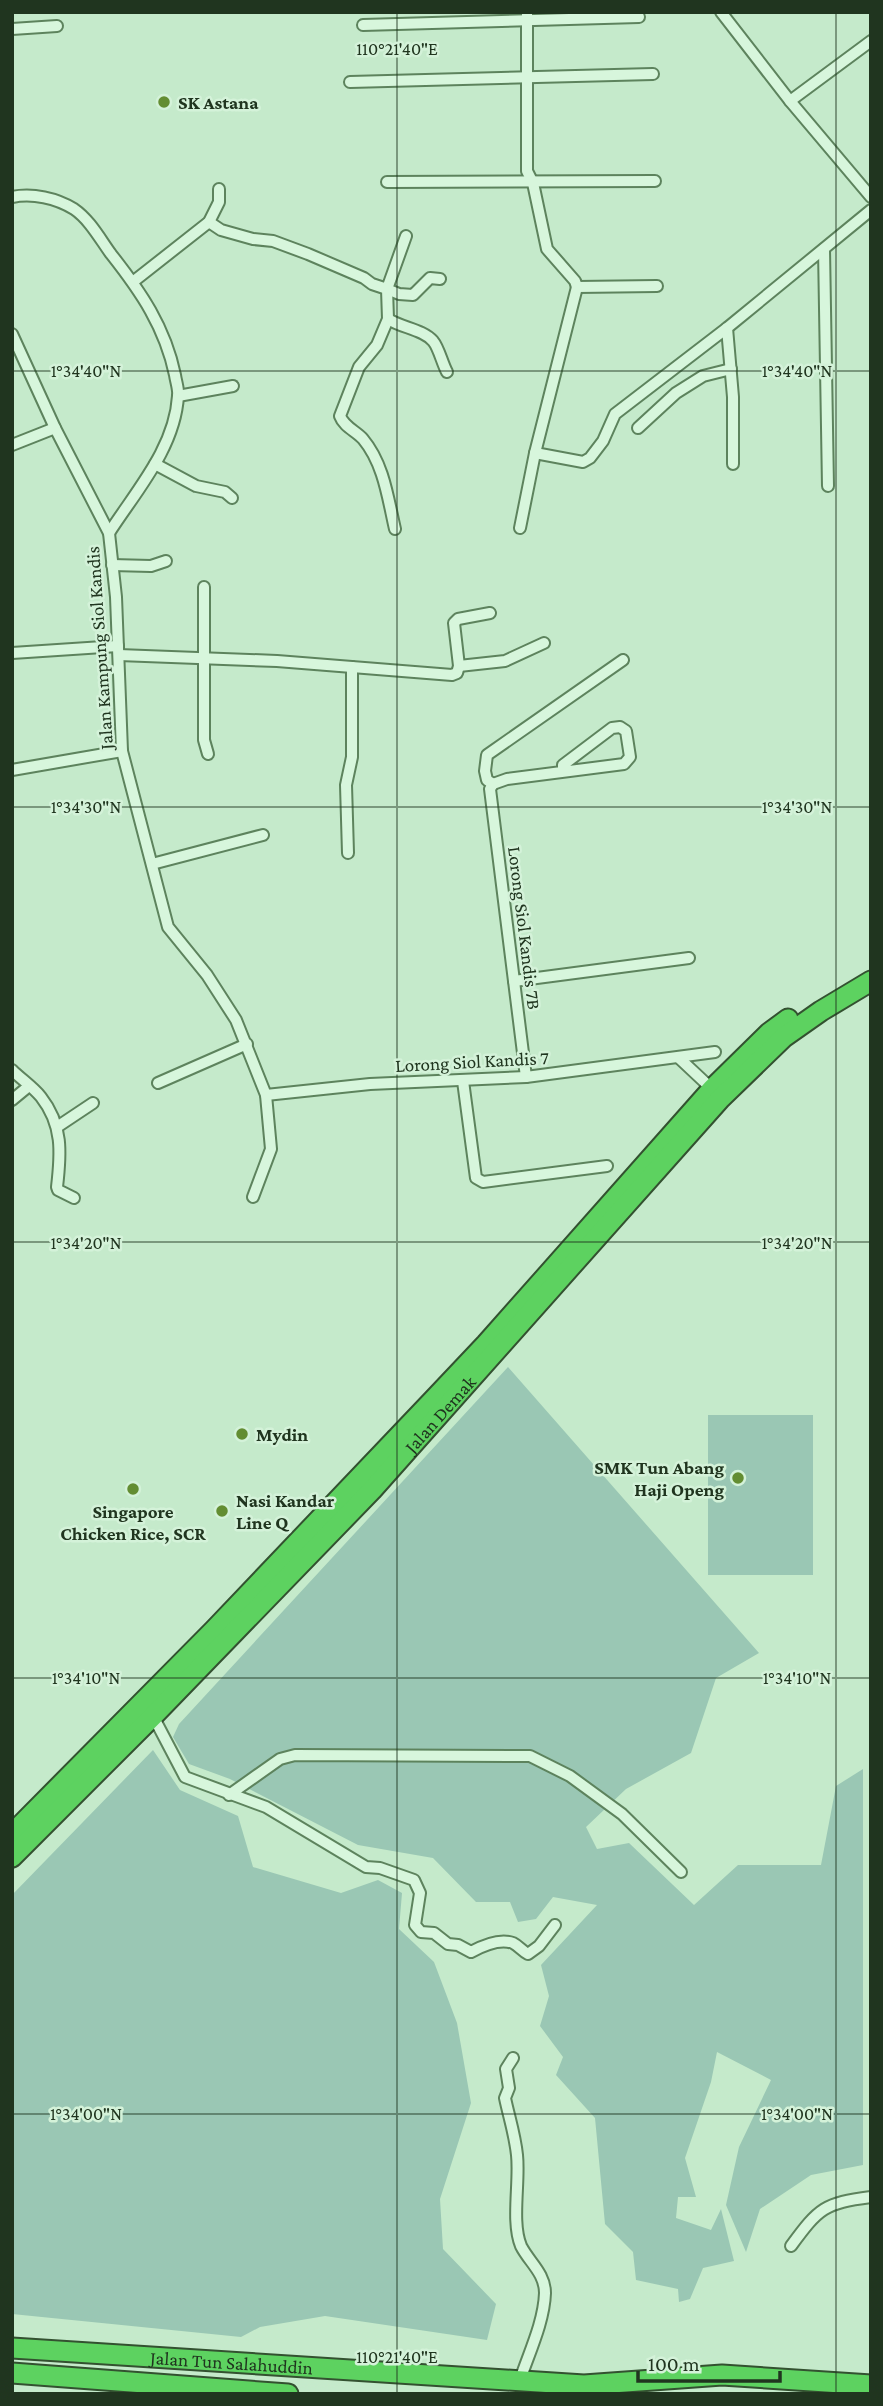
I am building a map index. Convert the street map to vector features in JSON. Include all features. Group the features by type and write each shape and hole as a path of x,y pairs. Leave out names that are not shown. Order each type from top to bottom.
{"highway":[{"name":"Jalan Demak","path":"12,1834 214,1630 486,1344 712,1088 769,1033 813,1000 871,968"},
{"name":"Jalan Demak","path":"12,1857 372,1490 720,1099 784,1037 842,997 871,981"},
{"name":"Jalan Tun Salahuddin","path":"12,2348 584,2385 722,2375 871,2385"},
{"name":"Jalan Tun Salahuddin","path":"12,2373 275,2393"}],"street":[{"path":"721,12 790,101 871,197"},
{"path":"520,528 535,453 578,287 548,249 533,183 527,171 527,17"},
{"path":"363,25 527,17 639,17"},
{"path":"12,29 57,26"},
{"path":"790,101 871,41"},
{"path":"350,82 653,74"},
{"path":"387,183 655,181"},
{"path":"134,281 209,222 219,202 219,189"},
{"path":"12,197 36,196 74,210 93,228 134,281 158,324 171,357 178,396 171,427 155,464 109,533"},
{"path":"535,453 583,463 590,458 603,441 615,414 727,328 871,210"},
{"path":"209,222 221,230 273,242 308,254 364,278 372,285 399,294 413,295 430,278 440,279"},
{"path":"395,529 379,466 363,438 342,421 340,416 359,367 377,345 388,319 387,289 405,236"},
{"path":"824,249 828,486"},
{"path":"578,287 657,286"},
{"path":"388,319 431,340 447,372"},
{"path":"727,328 731,369 733,464"},
{"name":"Jalan Kampung Siol Kandis","path":"12,334 55,428 109,533 122,751 168,927 214,986 236,1020 266,1095 271,1149 253,1197"},
{"path":"638,428 676,393 703,376 731,369"},
{"path":"178,396 233,387"},
{"path":"12,444 55,428"},
{"path":"155,464 196,486 226,492 232,498"},
{"path":"112,565 151,566 166,561"},
{"path":"205,587 204,740 208,754"},
{"path":"12,653 118,650 204,659 452,675 457,673 459,666 454,623 458,619 490,613"},
{"path":"459,666 505,661 544,643"},
{"name":"Lorong Siol Kandis 7B","path":"526,1077 490,789 493,784 487,780 485,771 487,755 623,660"},
{"path":"348,853 346,785 352,757 352,667"},
{"path":"493,784 507,779 563,772 624,764 629,762 630,757 626,731 620,727 612,728 569,758 563,765 563,772"},
{"path":"12,770 122,751"},
{"path":"152,864 263,835"},
{"path":"514,981 689,958"},
{"path":"158,1083 247,1044"},
{"name":"Lorong Siol Kandis 7","path":"266,1095 370,1084 463,1082 526,1077 715,1052"},
{"path":"679,1058 712,1088"},
{"path":"12,1070 41,1097 57,1127 61,1148 57,1187 74,1198"},
{"path":"463,1082 476,1178 483,1182 607,1166"},
{"path":"12,1100 29,1086"},
{"path":"57,1127 93,1103"},
{"path":"153,1716 185,1777 266,1807 366,1867 380,1868 414,1880 420,1893 415,1917 417,1929 434,1933 448,1944 458,1945 471,1952 503,1942 512,1943 528,1954 539,1946 555,1925"},
{"path":"229,1794 281,1759 295,1755 522,1755 550,1765 591,1791 622,1814 681,1872"},
{"path":"513,2058 506,2069 509,2088 505,2098 517,2156 520,2245 539,2272 545,2286 538,2326 520,2380"},
{"path":"792,2246 814,2215 840,2201 871,2197"}],"green space":[{"path":"508,1367 759,1653 716,1678 691,1753 626,1789 586,1827 597,1849 629,1843 694,1905 738,1865 821,1865 836,1786 863,1769 863,2165 811,2175 760,2209 746,2252 726,2205 739,2147 771,2080 717,2052 711,2082 685,2158 696,2197 678,2197 676,2218 711,2230 721,2209 734,2261 703,2268 690,2299 679,2302 678,2289 636,2280 633,2252 605,2224 595,2118 556,2075 563,2057 540,2026 549,1996 541,1965 597,1905 553,1897 536,1919 518,1922 510,1902 476,1902 433,1858 358,1845 230,1779 189,1764 173,1737 179,1724"},
{"path":"708,1415 813,1415 813,1575 708,1575"},
{"path":"153,1750 180,1790 238,1816 253,1867 341,1893 378,1880 402,1893 399,1929 434,1962 457,2023 471,2103 440,2199 443,2249 496,2304 487,2340 325,2316 260,2327 241,2337 12,2314 12,1895"}],"place":[{"name":"SK Astana","path":"164,102"},
{"name":"Mydin","path":"242,1434"},
{"name":"SMK Tun Abang Haji Openg","path":"738,1478"},
{"name":"Singapore Chicken Rice, SCR","path":"133,1489"},
{"name":"Nasi Kandar Line Q","path":"222,1511"}]}
